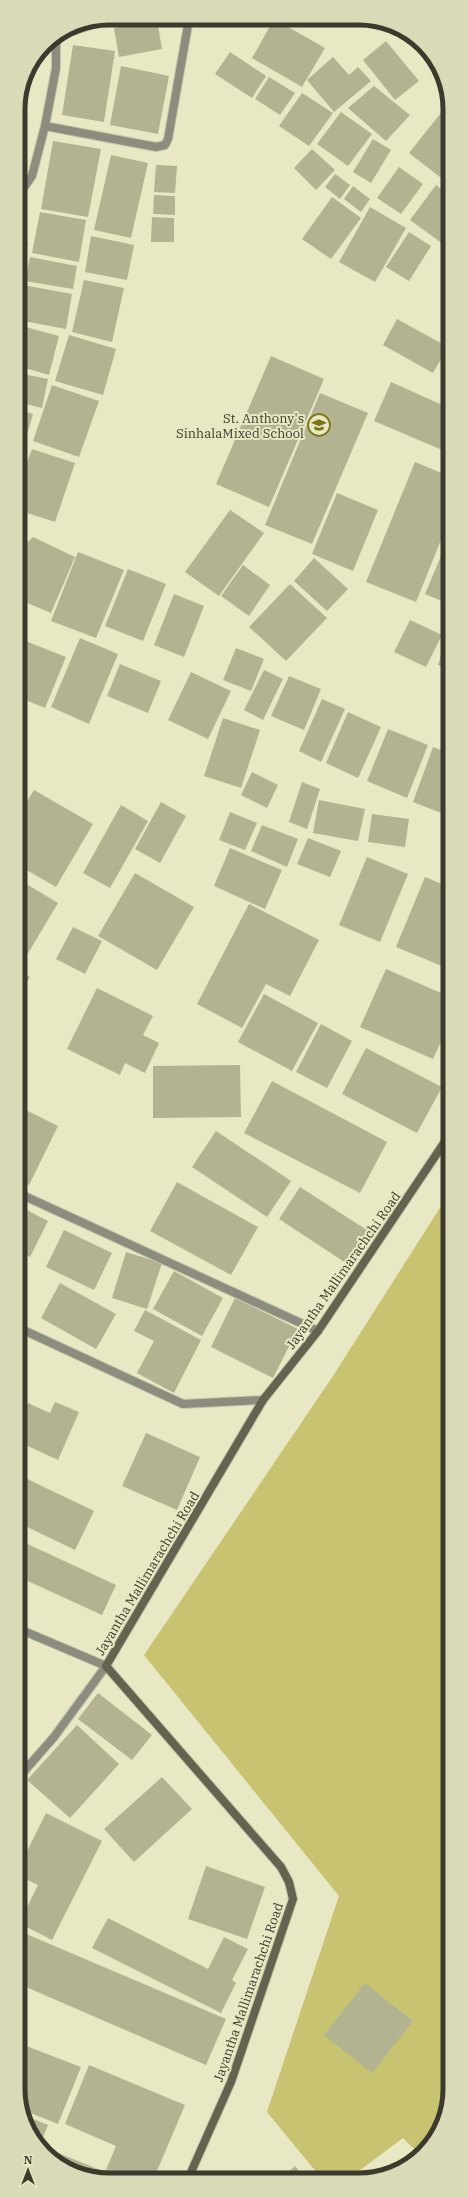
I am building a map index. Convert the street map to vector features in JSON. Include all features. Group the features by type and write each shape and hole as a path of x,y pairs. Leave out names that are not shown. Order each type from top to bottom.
{"street":[{"path":"45,126 156,147 165,145 168,139 188,25"},
{"path":"25,186 32,176 45,126 56,68 56,44"},
{"name":"Jayantha Mallimarachchi Road","path":"191,2173 231,2082 293,1899 289,1882 282,1867 106,1666 263,1400 318,1331 443,1144"},
{"path":"25,1196 318,1331"},
{"path":"25,1331 183,1404 263,1400"},
{"path":"25,1632 106,1666 54,1737 25,1770"}],"shaded area":[{"path":"443,1203 443,2095 437,2121 429,2136 419,2149 416,2151 403,2138 356,2173 317,2173 267,2112 339,1896 144,1655 333,1376"}],"building":[{"path":"130,25 158,25 162,49 119,57 114,28"},
{"path":"271,25 285,25 325,48 302,87 252,58"},
{"path":"103,26 76,35 75,32 82,29"},
{"path":"386,41 419,81 395,100 363,60"},
{"path":"73,45 115,51 104,122 62,115"},
{"path":"230,52 266,76 252,98 215,74"},
{"path":"333,57 349,75 358,67 371,81 334,112 307,80"},
{"path":"121,66 169,76 158,134 110,125"},
{"path":"269,77 295,93 280,115 255,99"},
{"path":"374,86 410,115 386,141 348,108"},
{"path":"302,93 333,113 309,146 279,126"},
{"path":"443,110 443,179 409,153"},
{"path":"341,112 372,134 348,166 317,144"},
{"path":"373,139 391,150 371,183 353,172"},
{"path":"53,141 101,149 88,217 41,209"},
{"path":"312,149 335,170 316,190 294,168"},
{"path":"111,155 148,163 131,238 94,230"},
{"path":"156,165 177,166 175,193 154,192"},
{"path":"399,167 423,184 401,214 377,198"},
{"path":"335,174 350,185 340,199 325,187"},
{"path":"436,185 443,190 443,244 410,220"},
{"path":"353,186 370,199 361,212 344,199"},
{"path":"154,195 175,196 175,215 153,214"},
{"path":"332,197 361,218 331,259 302,239"},
{"path":"370,207 406,228 375,282 339,262"},
{"path":"40,212 86,220 79,262 32,253"},
{"path":"152,217 174,218 174,242 151,242"},
{"path":"409,232 431,246 409,281 386,267"},
{"path":"91,236 134,245 127,280 85,272"},
{"path":"25,241 28,243 25,256"},
{"path":"30,257 77,266 73,289 25,281"},
{"path":"84,280 124,288 112,342 72,332"},
{"path":"25,285 72,294 66,329 25,321"},
{"path":"397,319 443,344 443,356 433,373 383,345"},
{"path":"25,327 59,336 49,375 25,368"},
{"path":"69,335 116,349 103,395 55,381"},
{"path":"271,356 324,379 269,507 216,484"},
{"path":"25,374 48,379 42,408 25,404"},
{"path":"391,382 443,405 443,450 374,421"},
{"path":"52,385 99,401 79,457 33,441"},
{"path":"320,393 368,413 312,544 265,525"},
{"path":"25,412 33,414 25,441"},
{"path":"32,449 75,463 55,522 25,512 25,468"},
{"path":"415,462 443,474 443,535 416,602 366,582"},
{"path":"337,493 378,510 353,571 312,554"},
{"path":"230,510 264,533 219,596 185,572"},
{"path":"33,537 75,557 51,613 25,602 25,544"},
{"path":"443,551 443,602 425,594"},
{"path":"78,552 124,570 96,638 51,621"},
{"path":"314,558 348,589 327,611 294,581"},
{"path":"243,565 270,585 249,616 221,596"},
{"path":"128,569 166,584 143,641 105,626"},
{"path":"290,584 327,618 286,661 249,627"},
{"path":"174,594 204,606 184,657 154,645"},
{"path":"410,620 442,635 426,667 394,652"},
{"path":"80,638 118,654 89,724 51,707"},
{"path":"25,641 66,657 45,708 25,700"},
{"path":"236,648 264,659 251,691 223,680"},
{"path":"443,649 443,667 438,665"},
{"path":"120,664 161,681 148,713 107,696"},
{"path":"264,670 283,679 263,720 244,710"},
{"path":"191,672 231,691 208,739 168,720"},
{"path":"289,676 321,689 304,730 271,716"},
{"path":"322,699 345,709 321,762 299,751"},
{"path":"348,712 381,727 358,778 326,763"},
{"path":"223,718 260,730 241,788 204,776"},
{"path":"388,729 428,745 407,798 367,781"},
{"path":"433,747 443,751 443,814 413,802"},
{"path":"252,772 278,785 267,808 241,795"},
{"path":"302,782 320,789 307,829 289,822"},
{"path":"34,790 93,824 56,887 25,869 25,805"},
{"path":"319,800 365,809 358,841 313,833"},
{"path":"161,802 186,816 160,863 135,849"},
{"path":"121,805 148,821 110,888 83,873"},
{"path":"230,812 257,823 245,850 219,840"},
{"path":"372,814 409,819 405,847 368,842"},
{"path":"262,825 298,839 287,867 251,851"},
{"path":"308,838 341,851 330,877 297,864"},
{"path":"230,848 282,870 265,909 214,886"},
{"path":"367,857 408,874 380,942 339,925"},
{"path":"135,873 194,907 157,970 98,936"},
{"path":"425,877 443,884 443,967 396,947"},
{"path":"25,883 58,903 25,958"},
{"path":"249,904 319,940 290,996 266,984 242,1028 197,1004"},
{"path":"73,927 102,941 85,974 56,959"},
{"path":"386,969 443,994 443,1037 433,1059 360,1027"},
{"path":"25,974 30,977 25,985"},
{"path":"97,988 153,1016 143,1035 159,1043 145,1073 125,1063 120,1075 67,1049"},
{"path":"264,994 318,1023 292,1071 238,1042"},
{"path":"321,1024 352,1041 327,1088 296,1072"},
{"path":"366,1048 442,1087 417,1133 342,1094"},
{"path":"240,1065 241,1117 153,1118 153,1066"},
{"path":"272,1081 387,1142 360,1193 244,1133"},
{"path":"25,1110 58,1126 29,1185 25,1183"},
{"path":"216,1131 291,1181 267,1217 192,1167"},
{"path":"177,1182 258,1227 231,1275 150,1231"},
{"path":"300,1187 373,1234 352,1267 279,1219"},
{"path":"25,1209 48,1221 30,1257 25,1254"},
{"path":"64,1230 112,1253 94,1290 46,1267"},
{"path":"126,1252 162,1263 147,1309 112,1298"},
{"path":"174,1271 223,1298 202,1336 153,1309"},
{"path":"60,1283 116,1314 96,1349 41,1318"},
{"path":"235,1298 298,1329 273,1378 211,1347"},
{"path":"145,1310 201,1340 174,1393 137,1373 154,1341 134,1331"},
{"path":"55,1402 79,1412 58,1460 25,1445 25,1410 28,1403 50,1413"},
{"path":"146,1433 200,1457 177,1510 122,1486"},
{"path":"25,1478 94,1511 75,1550 25,1526"},
{"path":"25,1543 116,1585 102,1615 25,1580"},
{"path":"98,1693 152,1735 132,1760 78,1719"},
{"path":"77,1725 119,1764 70,1818 27,1780"},
{"path":"162,1777 192,1809 134,1862 104,1829"},
{"path":"46,1813 102,1841 52,1940 25,1926 25,1911 38,1885 25,1879 25,1855"},
{"path":"206,1866 265,1887 247,1939 188,1919"},
{"path":"108,1918 208,1969 224,1937 248,1949 232,1980 236,1983 221,2013 92,1948"},
{"path":"25,1933 226,2019 206,2065 25,1987"},
{"path":"365,1983 413,2021 372,2073 324,2035"},
{"path":"25,2046 81,2067 58,2124 28,2112 25,2089"},
{"path":"89,2065 185,2105 156,2173 103,2173 82,2169 67,2162 55,2154 56,2152 105,2172 116,2146 65,2124"},
{"path":"30,2118 48,2125 42,2140"},
{"path":"295,2166 300,2173 287,2173"}],"place":[{"name":"St. Anthony's SinhalaMixed School","path":"319,425"}]}
